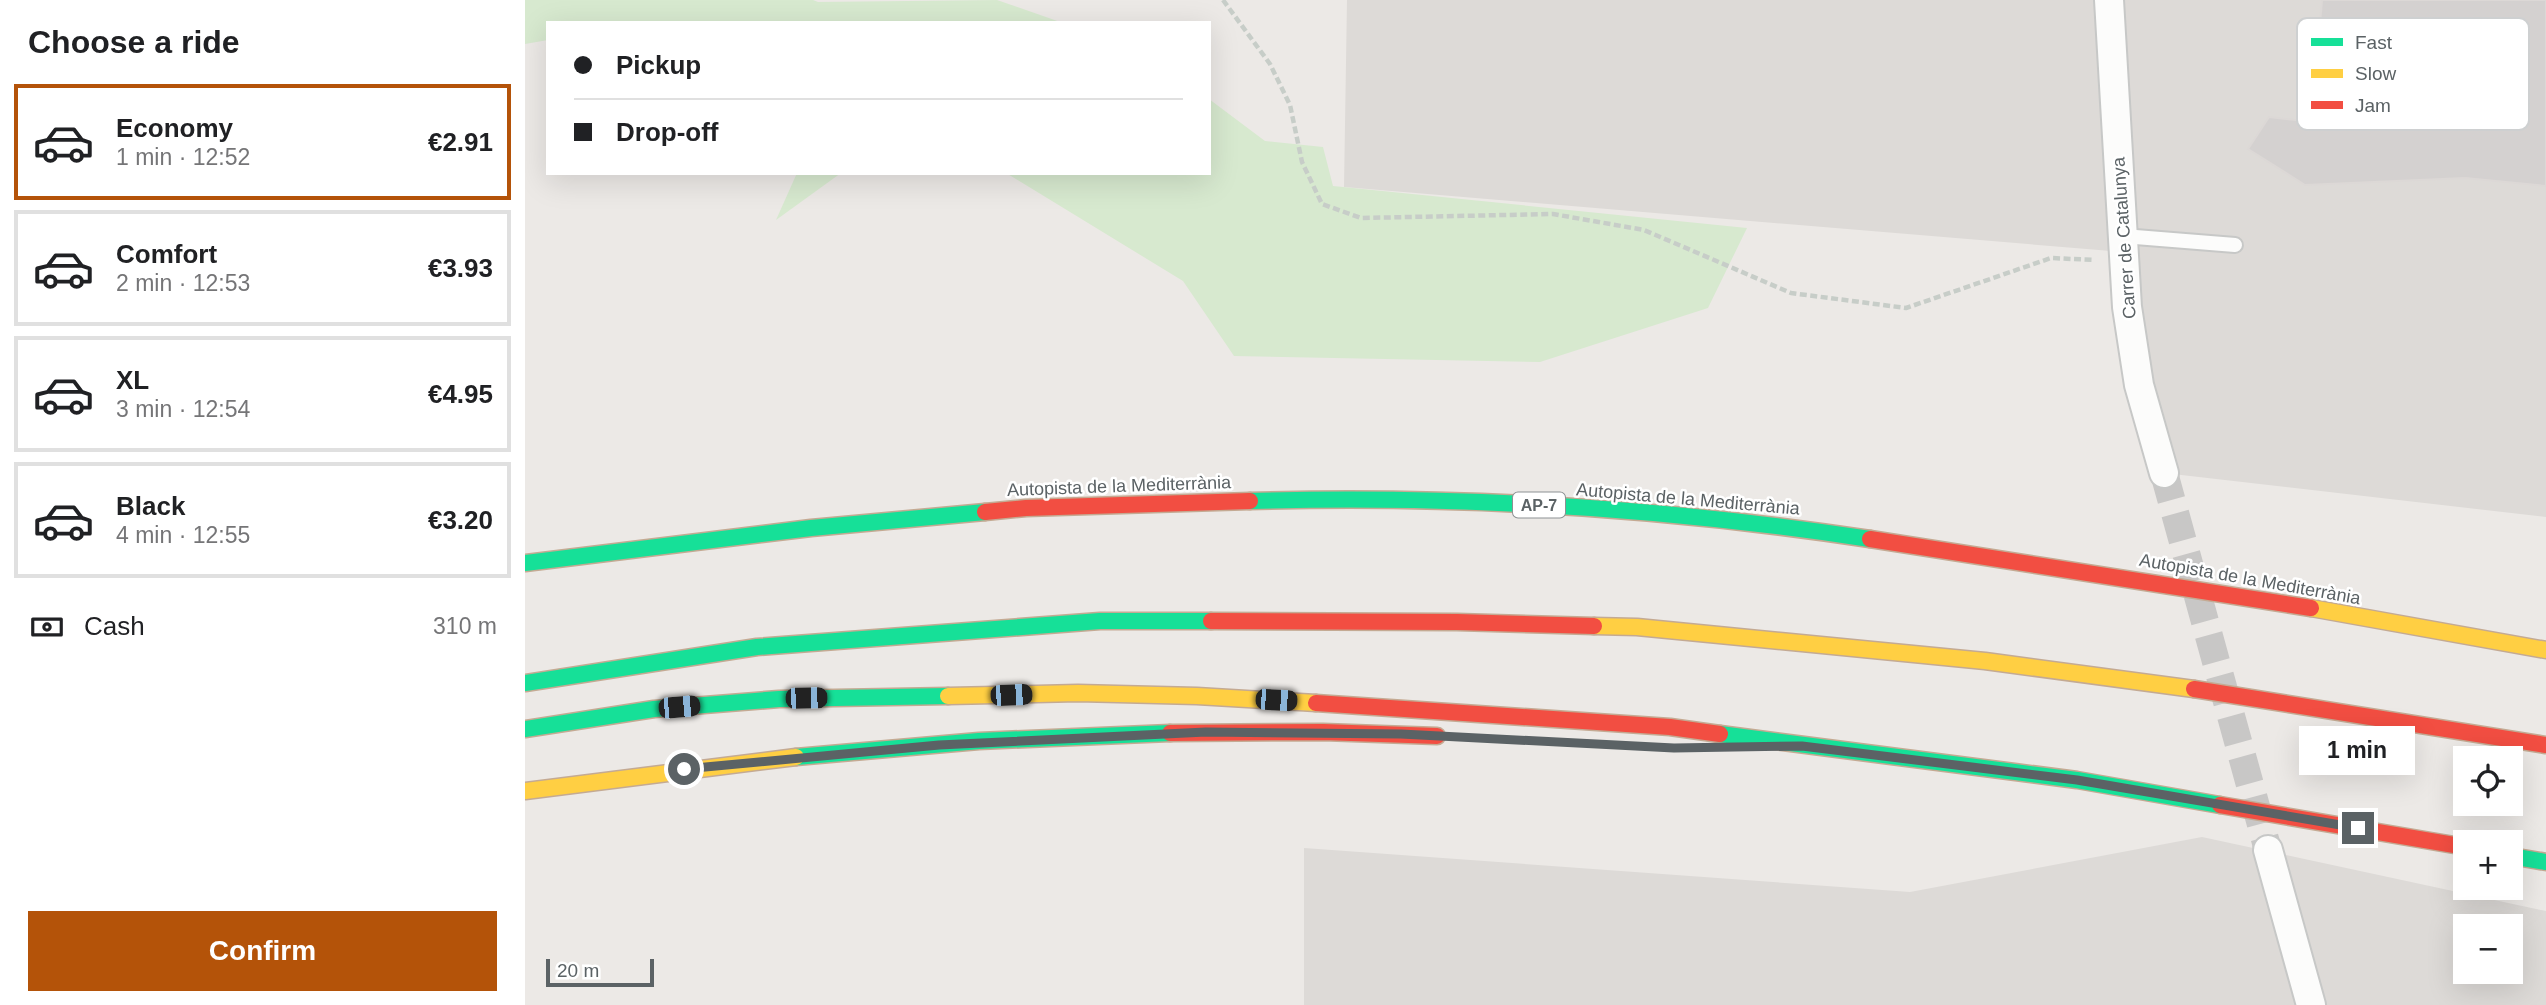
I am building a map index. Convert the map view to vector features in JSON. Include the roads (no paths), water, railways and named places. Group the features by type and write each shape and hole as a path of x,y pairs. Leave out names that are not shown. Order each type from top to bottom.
{"highway":[{"name":"Autopista de la Mediterrània","path":"525,563 811,528 1026,508 1258,500 1439,500 1610,509 1799,528 2234,594 2546,650"},
{"path":"525,683 757,647 1100,621 1471,622 1637,628 1985,661 2212,692 2546,745"},
{"path":"525,729 654,709 779,699 1079,693 1197,696 1670,727 2077,780 2453,845"},
{"path":"525,791 766,760 1022,739 1206,732 1456,737"},
{"path":"1699,748 1802,746"},
{"path":"2523,858 2546,862"}],"street":[{"name":"Carrer de Catalunya","path":"2109,0 2127,307 2139,385 2164,473"},
{"path":"2268,850 2311,1005"}],"lane":[{"path":"2124,249 2235,245"}],"tunnel":[{"path":"2164,473 2268,850"}]}
